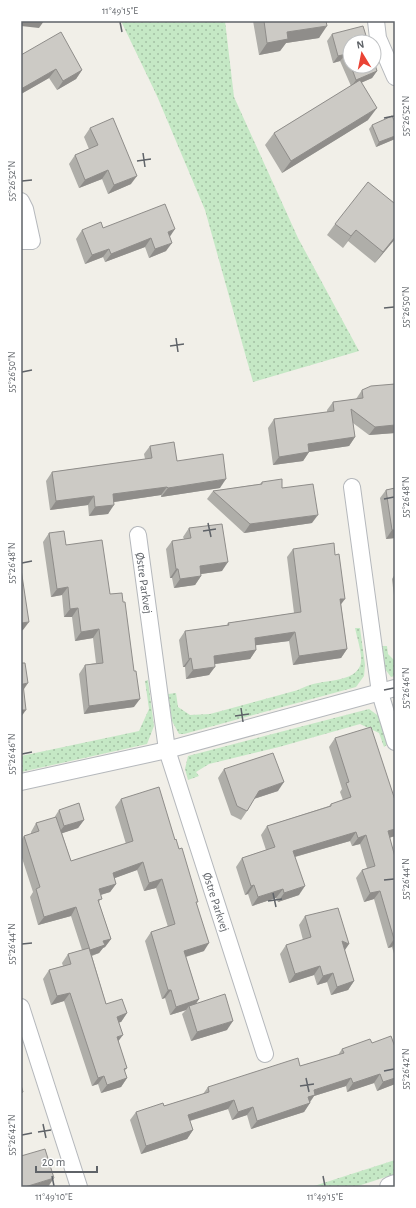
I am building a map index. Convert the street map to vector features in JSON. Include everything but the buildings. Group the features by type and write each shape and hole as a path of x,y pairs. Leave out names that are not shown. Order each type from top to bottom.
{"street":[{"path":"376,21 378,38 395,77"},
{"path":"21,201 25,209 32,241 21,241"},
{"path":"352,488 380,693 395,742"},
{"name":"Østre Parkvej","path":"138,535 167,750 265,1054"},
{"path":"21,782 167,750 395,688"},
{"path":"21,1007 79,1187"},
{"path":"390,1187 395,1185"}],"green space":[{"path":"121,21 225,21 234,97 298,238 359,351 253,382 205,210 157,96"},
{"path":"355,628 360,628 365,665 364,676 356,687 184,734 179,734 172,721 168,694 176,693 178,707 190,715 210,714 298,690 317,683 343,678 357,671 360,665 361,653"},
{"path":"380,646 387,646 388,654 395,661 395,676 391,677 382,665"},
{"path":"148,680 154,726 147,744 21,772 21,756 139,731 149,709 145,681"},
{"path":"369,709 380,717 388,744 384,747 379,733 360,724 279,747 209,764 196,772 199,776 188,780 185,769 188,756"},
{"path":"395,1160 395,1174 355,1187 311,1187"}]}
